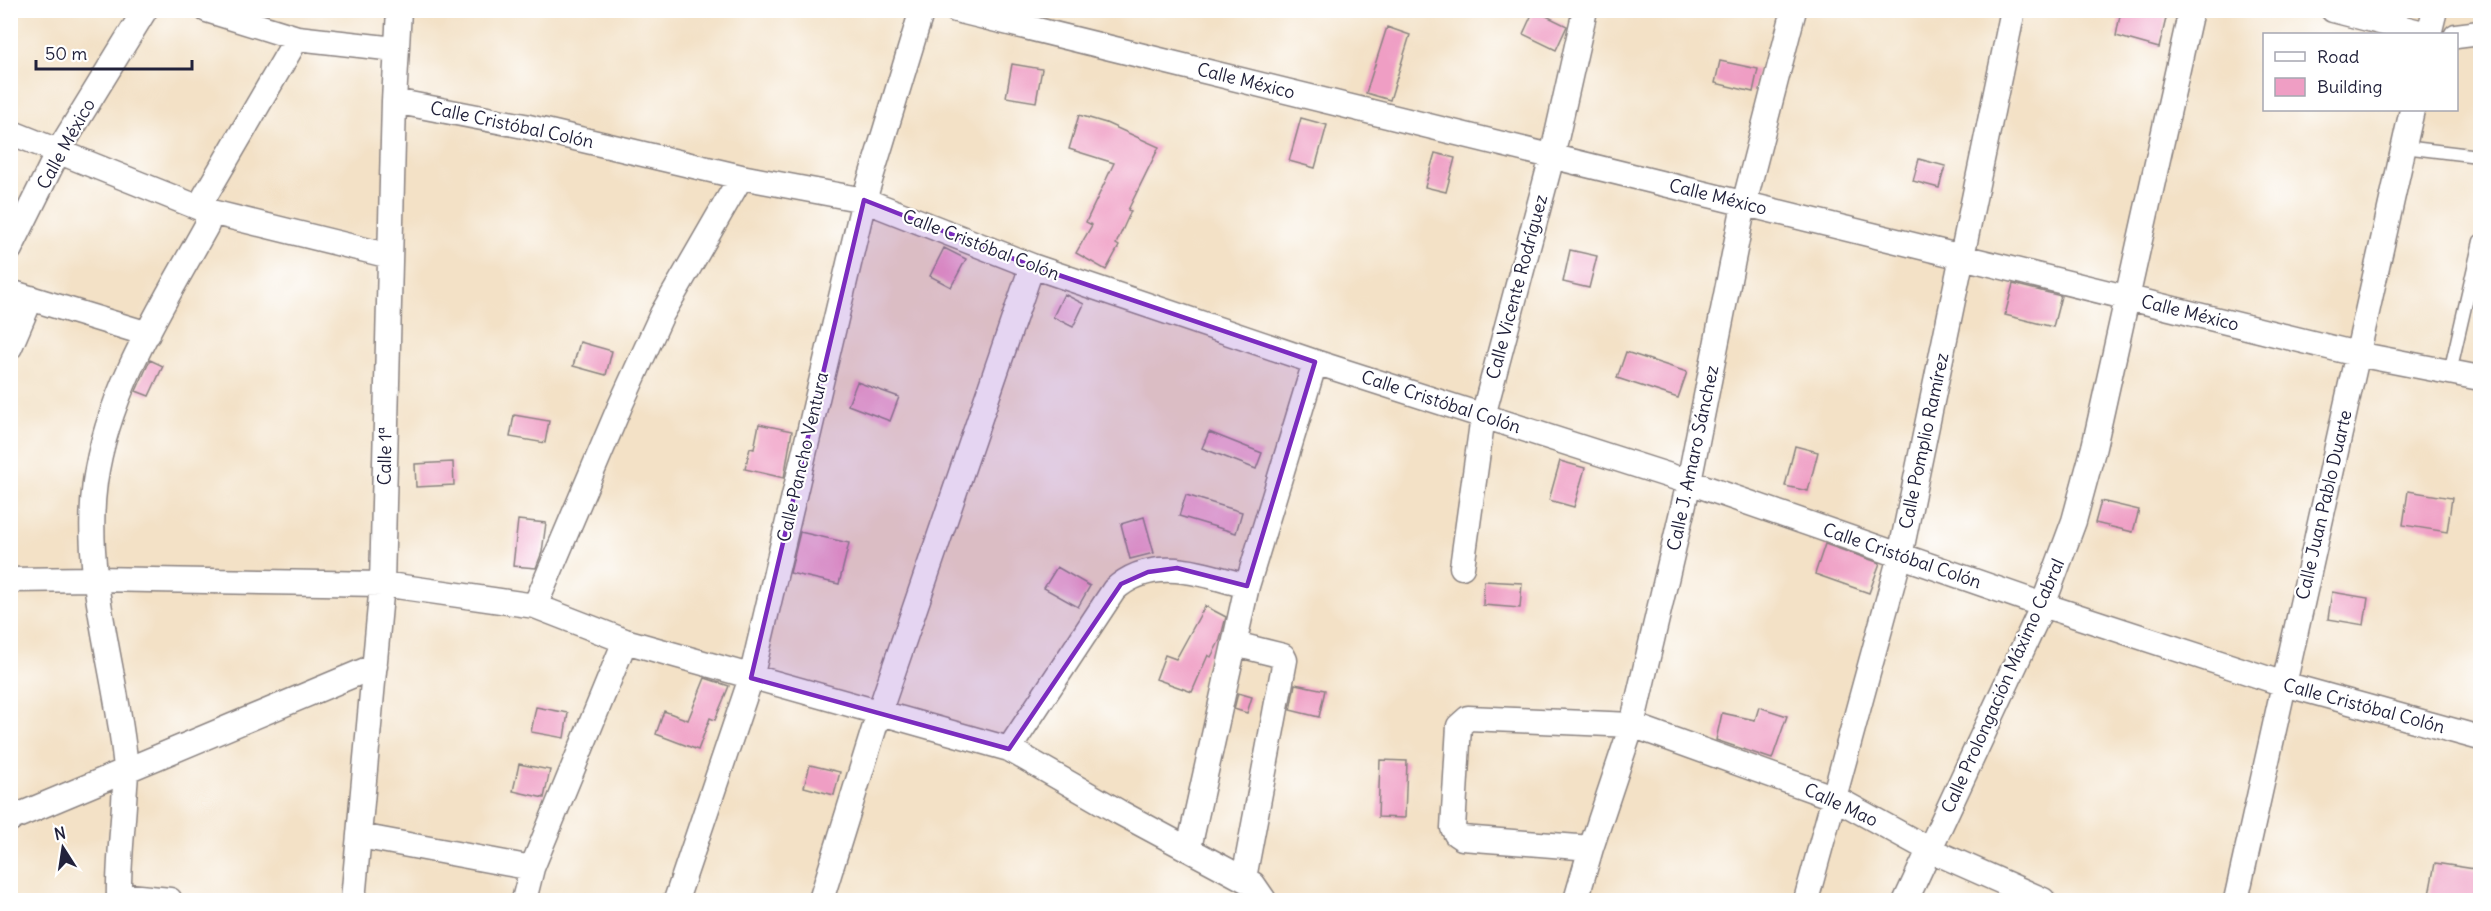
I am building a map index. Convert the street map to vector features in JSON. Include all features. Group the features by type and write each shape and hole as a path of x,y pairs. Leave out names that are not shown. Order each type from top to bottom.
{"street":[{"name":"Calle México","path":"10,249 59,150 145,10"},
{"path":"207,10 297,38 395,49"},
{"name":"Calle 1ª","path":"353,900 382,584 395,49 399,10"},
{"name":"Calle Pancho Ventura","path":"676,900 751,678 864,200 922,10"},
{"name":"Calle México","path":"956,10 2358,354 2481,378"},
{"name":"Calle Vicente Rodríguez","path":"1462,567 1483,416 1552,157 1585,10"},
{"name":"Calle J. Amaro Sánchez","path":"1576,900 1632,725 1689,482 1744,204 1794,10"},
{"name":"Calle Pomplio Ramírez","path":"1806,900 1900,556 2013,10"},
{"name":"Calle Prolongación Máximo Cabral","path":"1906,900 2043,605 2077,511 2094,447 2191,10"},
{"path":"2333,10 2424,33"},
{"path":"2428,33 2435,10"},
{"path":"2458,36 2481,33"},
{"path":"170,900 119,898 126,770 96,579 92,523 99,460 119,397 148,334 207,225 207,211 202,201 297,38"},
{"name":"Calle Cristóbal Colón","path":"394,100 524,126 741,177 864,200 1032,266 1316,362 1689,482 2043,605 2284,684 2481,738"},
{"name":"Calle Juan Pablo Duarte","path":"2236,900 2412,111"},
{"path":"10,132 207,211 390,256"},
{"path":"536,606 620,406 662,314 741,177"},
{"path":"821,900 879,713 1032,266"},
{"path":"10,347 21,295 148,334"},
{"path":"1188,848 1247,586 1316,362"},
{"path":"1009,749 1114,590 1121,584 1148,572 1177,568 1247,586"},
{"path":"10,580 96,579 382,584 536,606 625,641 1009,749 1119,812 1244,878 1259,890 1264,900"},
{"path":"524,900 532,868 625,641"},
{"path":"1235,644 1283,656 1285,660 1244,878"},
{"path":"10,819 375,666"},
{"name":"Calle Mao","path":"1591,848 1462,838 1456,834 1453,828 1460,726 1468,718 1632,725 1834,798 1928,849 2043,900"},
{"path":"360,836 532,868"}],"lane":[{"path":"2404,147 2478,156 2481,159"},
{"path":"2450,372 2481,241"}],"highlighted area":[{"path":"864,200 1032,266 1315,362 1247,586 1177,568 1148,572 1121,584 1009,749 751,678"}],"building":[{"path":"1534,10 1567,26 1556,50 1523,34"},
{"path":"2121,10 2168,10 2159,48 2116,36"},
{"path":"1387,27 1410,35 1390,100 1366,93"},
{"path":"1720,61 1758,69 1753,92 1715,83"},
{"path":"1012,64 1042,69 1036,102 1006,97"},
{"path":"1079,115 1106,123 1159,147 1128,210 1131,211 1116,244 1119,246 1106,270 1076,253 1092,225 1086,222 1114,163 1069,149"},
{"path":"1301,118 1327,125 1315,168 1289,161"},
{"path":"1435,153 1455,158 1446,192 1425,187"},
{"path":"1919,159 1945,166 1939,188 1913,181"},
{"path":"944,248 966,259 951,287 930,276"},
{"path":"1570,250 1597,256 1589,288 1563,282"},
{"path":"2013,284 2061,296 2053,327 2005,315"},
{"path":"1064,294 1084,304 1073,327 1053,317"},
{"path":"580,342 612,351 606,375 573,366"},
{"path":"1626,352 1687,372 1678,398 1617,378"},
{"path":"150,360 163,366 149,396 136,391"},
{"path":"857,382 899,397 890,421 848,405"},
{"path":"514,415 549,421 545,443 510,437"},
{"path":"759,424 792,431 784,478 745,469 750,448 754,449"},
{"path":"1209,432 1262,453 1256,469 1202,448"},
{"path":"1795,446 1818,452 1808,491 1785,486"},
{"path":"1560,461 1585,468 1574,507 1549,500"},
{"path":"453,462 454,485 416,487 415,464"},
{"path":"2408,491 2452,498 2447,532 2403,525"},
{"path":"1186,495 1242,512 1236,533 1179,516"},
{"path":"2101,501 2139,510 2133,532 2095,523"},
{"path":"1144,517 1154,553 1130,559 1121,524"},
{"path":"518,520 546,523 542,552 536,568 513,566"},
{"path":"800,532 849,543 839,584 790,573"},
{"path":"1825,544 1880,563 1869,593 1815,574"},
{"path":"1057,567 1090,586 1078,607 1044,588"},
{"path":"1484,581 1522,583 1520,608 1483,605"},
{"path":"2332,592 2368,598 2364,625 2328,619"},
{"path":"1205,606 1226,617 1220,640 1211,657 1208,655 1192,692 1156,679 1165,655 1176,659"},
{"path":"705,678 729,686 715,720 710,718 698,750 656,734 664,711 688,720"},
{"path":"1295,684 1325,690 1319,717 1290,710"},
{"path":"1238,693 1252,697 1247,713 1234,709"},
{"path":"536,707 568,713 564,738 531,732"},
{"path":"1759,707 1787,716 1772,759 1716,740 1722,713 1755,720"},
{"path":"1380,760 1407,761 1405,818 1378,817"},
{"path":"519,764 550,770 544,798 513,791"},
{"path":"810,765 840,772 834,795 804,787"},
{"path":"2435,863 2481,870 2481,900 2428,900"}]}
